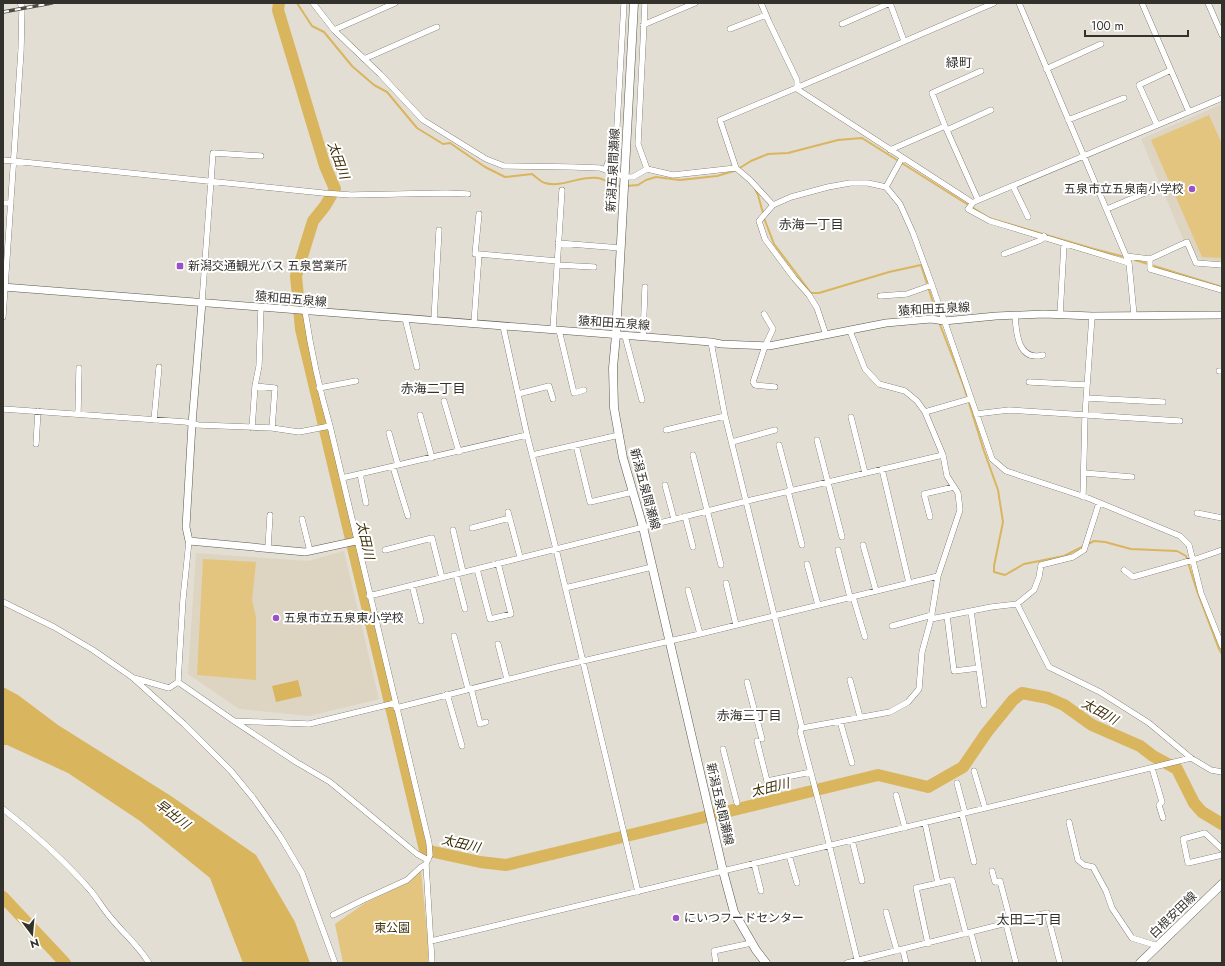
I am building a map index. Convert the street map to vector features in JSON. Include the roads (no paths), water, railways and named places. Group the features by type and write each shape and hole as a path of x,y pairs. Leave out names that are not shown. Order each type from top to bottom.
{"main road":[{"name":"新潟五泉間瀬線","path":"634,3 623,192 621,248 621,335 613,368 614,408 623,458 652,567 723,871 734,912 751,942 766,963"},
{"name":"猿和田五泉線","path":"4,287 474,323 721,344 765,346 792,343 893,322 932,319 944,321 1014,315 1222,315"},
{"path":"202,302 192,424 186,527 189,541 305,552 353,541"},
{"name":"白根安田線","path":"1140,963 1222,884"}],"street":[{"path":"3,317 21,51 22,7 20,3"},
{"path":"313,3 334,30 423,120 486,159 504,166 600,168 625,177 633,178 647,169 673,175 736,168"},
{"path":"334,30 395,3"},
{"path":"605,170 616,143 624,3"},
{"path":"644,3 638,144 647,169"},
{"path":"643,25 695,3"},
{"path":"761,3 797,80 797,88"},
{"path":"842,24 890,3 904,41"},
{"path":"773,205 750,180 736,168 720,120 994,3"},
{"path":"1019,3 1129,263 1134,315"},
{"path":"1142,3 1189,112"},
{"path":"1208,3 1222,35"},
{"path":"730,29 766,15"},
{"path":"364,59 437,27"},
{"path":"1046,69 1101,44"},
{"path":"1157,125 1139,85 1171,70"},
{"path":"976,202 932,93 981,71"},
{"path":"797,88 902,158 976,202"},
{"path":"1068,120 1124,98"},
{"path":"1129,263 990,220 968,209 976,202 1222,98"},
{"path":"890,150 991,110"},
{"path":"202,302 212,153 261,156"},
{"path":"886,187 902,158"},
{"path":"3,160 337,194 468,194"},
{"path":"826,335 818,308 765,239 759,221 773,205 791,197 828,187 850,183 868,183 886,187 900,204 908,222 932,285 970,399 992,458 1006,471 1083,497 1180,536 1189,545 1201,593 1222,646"},
{"path":"1013,186 1028,217"},
{"path":"1107,209 1159,187"},
{"path":"562,190 557,263 556,330 574,393 584,390"},
{"path":"3,203 11,203"},
{"path":"478,214 476,254 594,267"},
{"path":"434,320 439,230"},
{"path":"1004,254 1041,240 1044,236"},
{"path":"1126,256 1150,259 1187,242 1196,263 1222,265"},
{"path":"558,243 621,248"},
{"path":"1060,315 1064,244"},
{"path":"474,323 479,254"},
{"path":"1150,259 1150,269 1222,290"},
{"path":"880,296 907,294 932,285"},
{"path":"643,337 645,287"},
{"path":"252,428 255,386 259,366 261,307"},
{"path":"306,311 311,349 319,388 330,426 342,478 353,541 369,596 393,705 424,820 430,855 427,862 432,963"},
{"path":"764,314 773,329 752,382 754,385 775,387"},
{"path":"1014,315 1017,340 1022,348 1031,356 1037,357 1043,355"},
{"path":"1083,497 1085,415 1092,316"},
{"path":"405,318 416,367"},
{"path":"503,326 527,435 556,549 638,892"},
{"path":"802,728 890,712 908,702 918,688 922,652 931,617 938,576 960,510 958,493 947,476 943,455 925,412 916,400 905,392 879,384 865,369 850,331"},
{"path":"621,335 642,400"},
{"path":"710,342 732,442 802,728 800,731 858,962"},
{"path":"154,420 159,367"},
{"path":"78,414 79,368"},
{"path":"319,388 356,381"},
{"path":"1029,382 1087,385"},
{"path":"255,386 276,388 272,428"},
{"path":"518,394 549,386 553,399"},
{"path":"1086,398 1163,402"},
{"path":"925,412 970,399"},
{"path":"444,401 459,452"},
{"path":"3,409 186,422 192,424 272,428 299,432 330,426"},
{"path":"976,414 1009,410 1180,421"},
{"path":"36,444 38,411"},
{"path":"420,415 432,458"},
{"path":"666,430 726,416"},
{"path":"851,418 865,473"},
{"path":"732,442 775,430"},
{"path":"389,433 408,516"},
{"path":"342,478 527,435"},
{"path":"532,455 619,435"},
{"path":"817,440 842,537"},
{"path":"576,445 590,502 633,492"},
{"path":"778,445 802,545"},
{"path":"693,455 706,511 721,565"},
{"path":"369,596 685,516 943,455"},
{"path":"882,469 909,583"},
{"path":"1084,473 1132,477"},
{"path":"360,474 366,503"},
{"path":"665,485 674,519"},
{"path":"930,517 924,494 954,487"},
{"path":"892,626 931,617 947,616 991,607 1017,604 1034,590 1039,577 1040,565 1073,557 1084,550 1099,503"},
{"path":"1197,513 1222,518"},
{"path":"268,548 270,515"},
{"path":"472,528 509,515 520,557"},
{"path":"685,516 694,547"},
{"path":"302,519 310,551"},
{"path":"453,530 463,572"},
{"path":"385,550 432,538 442,578"},
{"path":"178,682 189,541"},
{"path":"863,546 876,591"},
{"path":"838,550 865,637"},
{"path":"1124,570 1133,577 1222,550"},
{"path":"477,569 490,619 510,614 498,563"},
{"path":"806,564 818,606"},
{"path":"565,588 652,567"},
{"path":"456,574 465,609"},
{"path":"234,722 309,724 470,689 938,576"},
{"path":"726,583 736,625"},
{"path":"412,585 421,621"},
{"path":"688,590 700,634"},
{"path":"3,602 54,627 86,646 132,677 184,724 231,772 259,805 302,873 335,963"},
{"path":"1017,604 1048,667 1100,692 1143,720 1191,758 1211,770 1222,772"},
{"path":"971,611 984,705"},
{"path":"947,616 954,670 979,668"},
{"path":"454,636 480,724 486,722"},
{"path":"498,644 507,680"},
{"path":"132,677 169,688 178,682"},
{"path":"850,680 860,717"},
{"path":"178,682 234,722 330,782 427,862"},
{"path":"747,682 760,740 767,781 811,772"},
{"path":"447,694 462,746"},
{"path":"840,721 852,763"},
{"path":"724,748 737,803"},
{"path":"431,941 964,814 1191,758"},
{"path":"1152,768 1162,802 1159,805 1163,818"},
{"path":"974,771 985,808"},
{"path":"957,783 974,862"},
{"path":"896,795 905,828"},
{"path":"3,810 33,833 60,857 92,892 111,918 135,943 149,963"},
{"path":"1069,822 1078,860 1084,865 1093,867 1106,891 1112,908 1132,938 1158,946"},
{"path":"925,823 938,882"},
{"path":"1222,849 1205,833 1183,839 1188,863 1222,855"},
{"path":"852,840 862,881"},
{"path":"789,855 797,882"},
{"path":"333,915 407,880 427,862"},
{"path":"754,863 761,891"},
{"path":"992,871 995,882 1000,881 1016,963"},
{"path":"928,944 916,888 952,880 978,963"},
{"path":"886,912 906,963"},
{"path":"847,963 858,962 1047,913 1060,963"},
{"path":"716,963 714,951 751,942"}],"water":[{"path":"298,680 302,696 276,702 272,686"},
{"name":"早出川","path":"3,687 18,695 58,725 171,796 256,855 295,922 310,963 243,963 210,878 140,821 68,773 7,745 3,745"}],"waterway":[{"name":"太田川","path":"279,3 278,10 325,166 335,189 325,206 313,221 296,276 301,329 425,850 480,862 506,865 878,775 928,787 963,767 987,732 1013,700 1022,693 1048,698 1064,705 1092,725 1140,746 1153,756 1177,769 1194,803 1202,812 1222,824"},
{"path":"297,3 312,26 324,32 352,66 374,85 387,92 417,128 443,144 450,143 485,167 505,177 532,174 540,181 552,184 565,183 585,178 598,178 621,186"},
{"path":"738,169 751,161 768,154 788,153 838,140 862,138 989,218 1125,257"},
{"path":"626,186 638,185 646,180 656,177 680,180 717,176 734,171"},
{"path":"755,189 763,213"},
{"path":"764,218 774,244 811,293 819,293 889,272 921,265 938,318"},
{"path":"1135,260 1222,287"},
{"path":"939,322 963,384 998,490 1003,522 994,572 1005,575 1024,564 1064,556 1084,546"},
{"path":"1088,544 1094,541 1105,542 1131,549 1177,551 1186,556 1197,591 1222,654"},
{"path":"3,897 65,963"}],"railway":[{"path":"3,12 52,3"}],"place":[{"name":"五泉市立五泉南小学校","path":"1192,189"},
{"name":"新潟交通観光バス 五泉営業所","path":"180,266"},
{"name":"五泉市立五泉東小学校","path":"276,618"},
{"name":"にいつフードセンター","path":"676,918"}],"district":[{"name":"緑町","path":"959,62"},
{"name":"赤海一丁目","path":"811,224"},
{"name":"赤海二丁目","path":"433,388"},
{"name":"赤海三丁目","path":"749,715"},
{"name":"太田二丁目","path":"1029,919"}],"park label":[{"name":"東公園","path":"392,928"}]}
